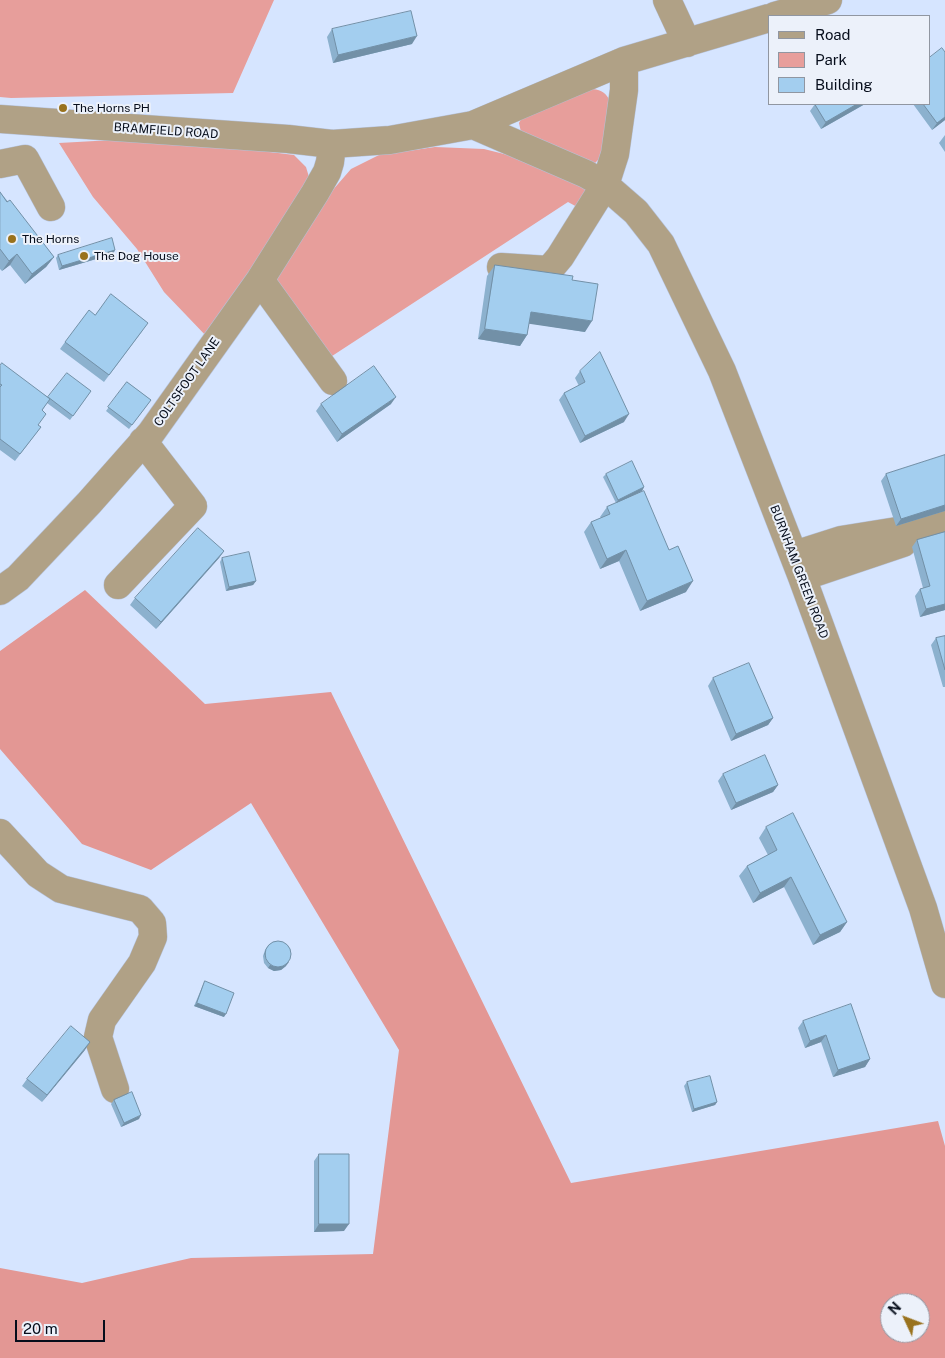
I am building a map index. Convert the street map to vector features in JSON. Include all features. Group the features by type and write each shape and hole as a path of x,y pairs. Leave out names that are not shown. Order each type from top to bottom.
{"street":[{"path":"667,0 687,43"},
{"path":"777,15 828,0"},
{"name":"BRAMFIELD ROAD","path":"13,120 288,139 332,144 390,140 473,124 624,61 768,18"},
{"path":"501,267 549,270 560,257 605,185 615,154 624,90 624,61"},
{"path":"13,120 13,162 51,207"},
{"name":"BURNHAM GREEN ROAD","path":"473,124 586,174 605,185 636,212 661,244 722,371 798,566 923,908 945,984"},
{"name":"COLTSFOOT LANE","path":"0,591 18,578 89,503 150,433 260,280 315,193 327,172 332,144"},
{"path":"260,280 333,381"},
{"path":"118,585 193,506 143,441"},
{"path":"798,566 841,540 898,531 945,518"},
{"path":"798,566 945,530"},
{"path":"0,833 38,874 61,889 140,909 152,923 153,937 142,963 102,1020 98,1037 115,1089"}],"green space":[{"path":"0,0 274,0 233,93 11,98 0,97"},
{"path":"593,89 603,92 610,101 601,157 595,163 584,162 521,132 519,123 522,117"},
{"path":"113,140 246,149 294,155 306,167 309,177 209,339 164,292 137,249 93,197 59,143"},
{"path":"435,147 484,149 528,160 569,179 589,192 579,208 568,202 329,358 269,281 325,199 351,169 379,155"}],"shaded area":[{"path":"85,590 205,704 331,692 571,1183 938,1121 945,1146 945,1358 0,1358 0,1268 82,1283 191,1258 373,1254 399,1050 251,803 151,870 82,844 0,749 0,651"}],"building":[{"path":"411,11 417,36 338,55 332,29"},
{"path":"942,48 945,52 945,117 937,123 924,105 930,105 930,57"},
{"path":"816,105 855,105 826,122"},
{"path":"0,192 7,202 10,200 54,257 32,274 17,254 9,261 0,249"},
{"name":"The Dog House","path":"112,238 115,250 62,266 58,255"},
{"path":"495,265 573,276 572,280 598,284 592,321 531,312 527,335 485,329"},
{"path":"111,294 148,323 109,375 65,342 89,310 95,315"},
{"path":"600,352 629,414 585,436 564,393 585,382 580,371"},
{"path":"2,363 50,399 42,410 46,414 38,425 41,427 20,454 0,439 0,387 2,385 0,384 0,366"},
{"path":"374,366 396,397 342,434 321,404"},
{"path":"67,373 91,391 73,416 48,397"},
{"path":"127,382 151,400 132,425 108,407"},
{"path":"945,455 945,505 901,519 886,474"},
{"path":"632,461 644,487 618,500 606,474"},
{"path":"644,491 669,550 678,546 693,581 647,601 626,550 607,559 591,522 610,514 607,507"},
{"path":"198,528 224,551 161,622 135,598"},
{"path":"945,532 945,604 926,609 920,589 930,586 917,540"},
{"path":"249,552 256,581 229,587 222,558"},
{"path":"945,636 945,670 936,638"},
{"path":"749,663 773,718 736,734 713,678"},
{"path":"765,755 778,785 736,803 723,774"},
{"path":"793,813 847,922 820,935 791,877 760,893 747,866 777,850 766,827"},
{"path":"278,941 287,945 291,954 287,963 278,967 269,963 265,954 269,945"},
{"path":"205,981 234,993 226,1014 197,1003"},
{"path":"851,1004 870,1059 838,1070 826,1035 810,1041 803,1021"},
{"path":"71,1026 90,1042 47,1095 27,1079"},
{"path":"710,1076 717,1102 694,1109 687,1082"},
{"path":"132,1092 141,1115 124,1123 114,1100"},
{"path":"319,1154 349,1154 349,1224 319,1224"}],"place":[{"name":"The Horns PH","path":"63,108"},
{"name":"The Horns","path":"12,239"},
{"name":"The Dog House","path":"84,256"}]}
